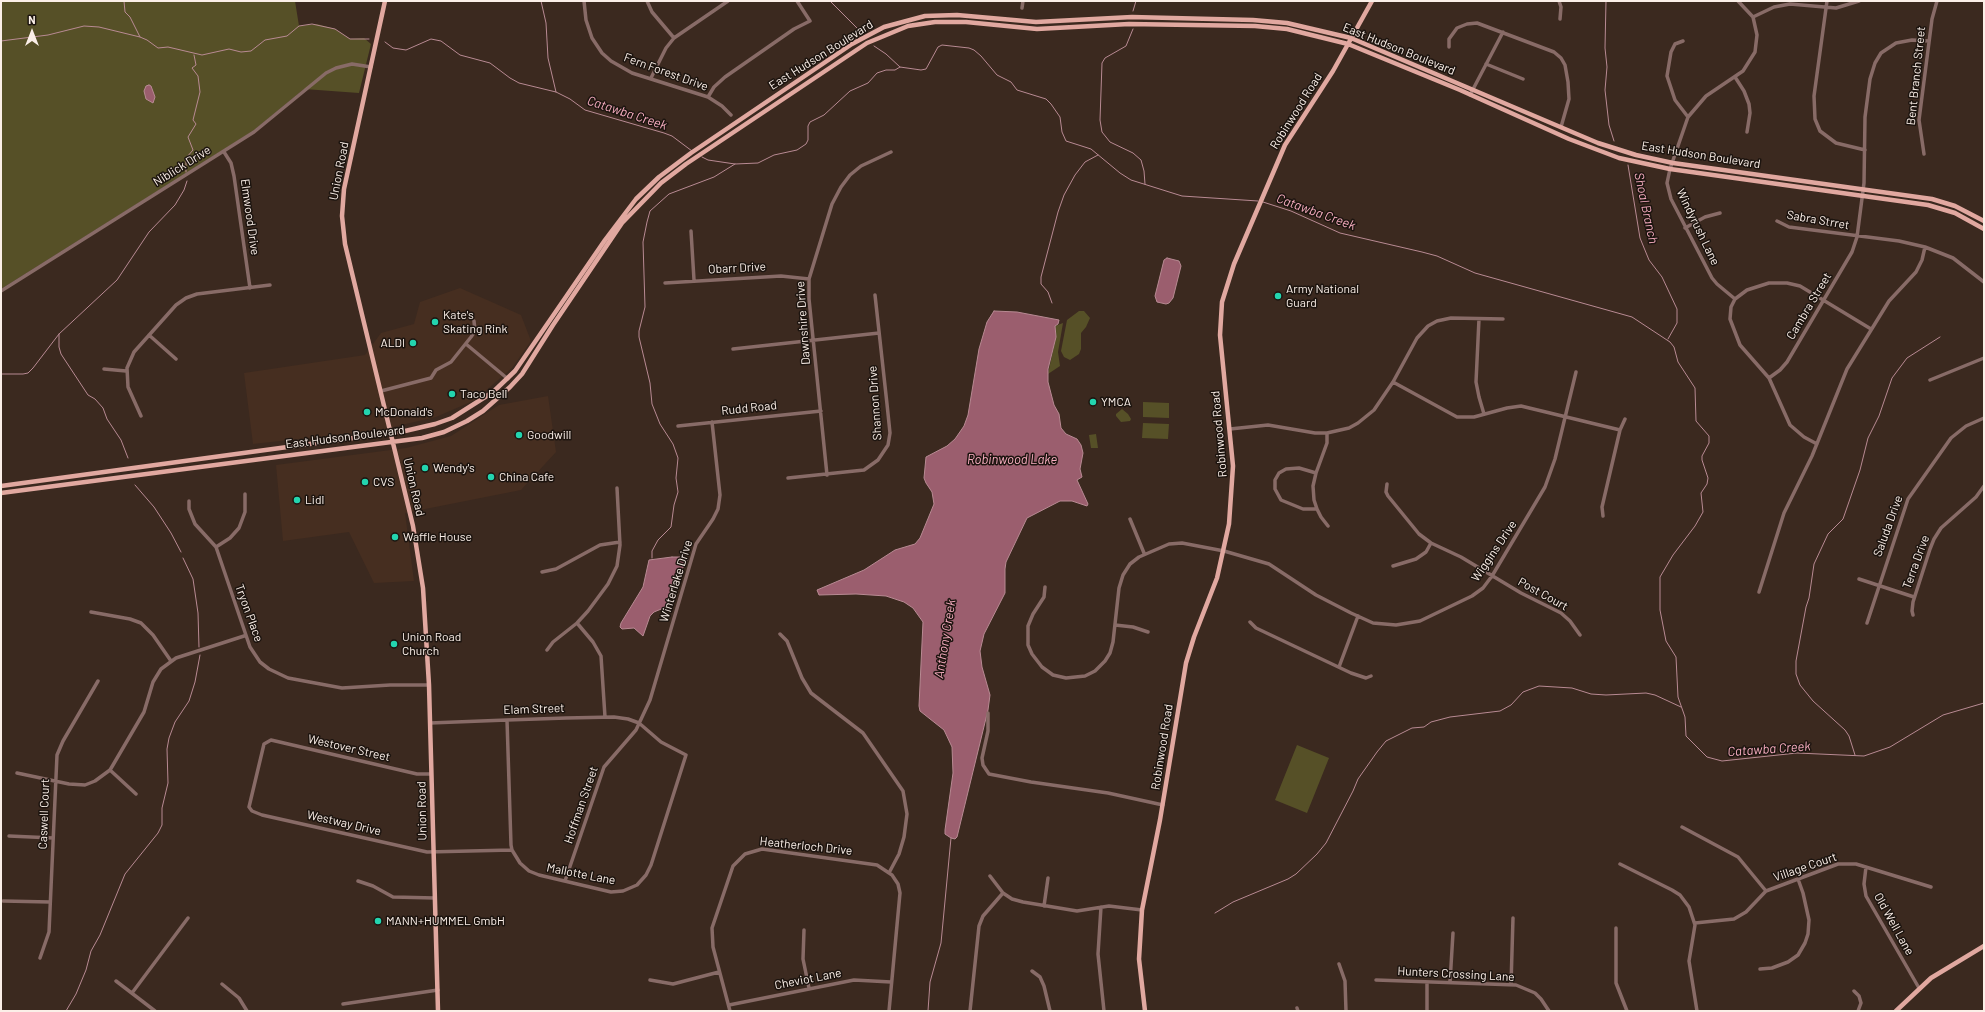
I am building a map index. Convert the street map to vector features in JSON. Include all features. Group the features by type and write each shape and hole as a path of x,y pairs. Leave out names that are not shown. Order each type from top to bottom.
{"main road":[{"name":"Union Road","path":"385,1 344,189 342,216 346,246 413,524 422,580 429,685 438,1011"},
{"name":"Robinwood Road","path":"1145,1011 1139,960 1142,910 1163,805 1186,664 1194,637 1217,578 1229,524 1233,483 1230,429 1220,318 1230,276 1266,187 1290,137 1333,71 1372,1"},
{"name":"East Hudson Boulevard","path":"1,486 391,433 417,429 452,418 483,400 508,379 526,356 641,193 659,177 680,160 831,57 867,35 895,23 925,16 957,15 1036,22 1132,17 1253,20 1287,23 1351,38 1610,147 1644,157 1673,163 1940,201 1962,209 1984,220"},
{"name":"East Hudson Boulevard","path":"1,493 422,438 444,432 478,415 510,387 529,364 552,324 604,246 622,223 652,192 686,164 867,42 908,26 928,23 945,21 1037,29 1129,24 1254,26 1288,29 1348,44 1619,158 1670,169 1928,205 1955,213 1984,229"},
{"path":"1557,133 1561,127"},
{"path":"1896,1011 1919,988 1950,965 1984,946"}],"street":[{"name":"Fern Forest Drive","path":"584,1 590,32 602,53 621,68 708,97 722,106 731,115"},
{"path":"647,1 652,12 674,38"},
{"path":"651,78 661,58 674,38 726,1"},
{"path":"708,97 714,87 725,77 794,29 810,20 797,1"},
{"path":"1022,8 1023,1"},
{"path":"1560,1 1562,11 1560,19"},
{"path":"1738,1 1753,17 1774,7 1790,4 1826,8 1841,7 1859,1"},
{"path":"1826,1 1814,96 1815,119 1820,131 1836,144 1843,147 1865,150"},
{"name":"Bent Branch Street","path":"1924,154 1919,120 1929,41 1937,1"},
{"name":"Windyrush Lane","path":"1735,299 1712,278 1706,264 1685,228 1668,191 1667,183 1670,169 1688,117 1706,96 1735,77 1747,66 1755,52 1757,35 1753,17"},
{"path":"1448,47 1449,39 1452,33 1464,25 1477,23 1546,49 1561,58 1567,74 1569,90 1567,107 1561,127"},
{"path":"1470,95 1503,32"},
{"name":"Cambra Street","path":"1769,378 1780,370 1787,362 1850,258 1857,237 1864,189 1866,104 1872,71 1875,63 1881,53 1896,43 1912,40 1929,41"},
{"path":"1683,41 1675,44 1671,52 1667,76 1675,100 1688,117"},
{"name":"Niblick Drive","path":"1,291 254,132 326,73 336,68 352,64 371,68"},
{"path":"1486,64 1523,79"},
{"path":"1735,77 1744,91 1749,104 1750,113 1747,132"},
{"name":"Elmwood Drive","path":"224,152 230,162 234,176 250,288"},
{"name":"Dawnshire Drive","path":"827,475 809,279 832,204 841,187 850,175 861,166 890,152"},
{"path":"1685,228 1706,217 1720,213"},
{"name":"Sabra Strret","path":"1777,221 1789,227 1857,237 1899,241 1925,247 1953,258 1984,282"},
{"path":"691,231 694,280"},
{"path":"1759,592 1784,513 1817,444 1847,369 1889,301 1916,272 1922,260 1925,247"},
{"name":"Obarr Drive","path":"665,283 694,280 781,276 809,279"},
{"path":"1817,444 1804,437 1790,425 1769,378 1740,345 1730,320 1731,307 1735,299 1747,290 1758,286 1779,282 1800,286 1871,329"},
{"path":"141,416 128,388 126,371 132,355 176,305 186,298 202,293 270,285"},
{"name":"Shannon Drive","path":"788,478 859,472 870,468 878,460 888,445 890,433 875,295"},
{"path":"1230,429 1268,425 1315,433 1327,433 1349,428 1366,417 1381,402 1417,338 1428,326 1444,319 1502,319"},
{"path":"1478,319 1476,382 1484,414"},
{"path":"381,391 431,378 436,370 451,362 466,344 475,332 474,321"},
{"path":"733,349 879,334"},
{"path":"149,335 176,359"},
{"path":"466,344 508,379"},
{"path":"1930,380 1984,358"},
{"path":"104,369 126,371"},
{"name":"Wiggins Drive","path":"1045,587 1044,597 1030,620 1027,635 1032,654 1042,667 1050,673 1061,677 1075,678 1095,671 1105,661 1110,653 1121,579 1130,564 1144,553 1165,545 1178,543 1224,551 1269,564 1316,595 1373,623 1396,625 1420,621 1472,596 1482,588 1492,576 1545,487 1555,459 1576,372"},
{"path":"1393,382 1457,417 1474,417 1507,408 1521,406 1620,430"},
{"name":"Rudd Road","path":"678,426 821,411"},
{"name":"Saluda Drive","path":"1867,623 1908,499 1951,438 1966,426 1984,418"},
{"path":"1603,516 1602,507 1620,430 1625,419"},
{"name":"Winterlake Drive","path":"639,723 654,690 696,544 718,509 720,495 712,422"},
{"path":"1327,433 1327,443 1313,486 1314,500 1317,509 1328,526"},
{"path":"1316,473 1298,468 1286,469 1279,473 1275,480 1275,489 1281,500 1303,509 1317,509"},
{"name":"Post Court","path":"1387,484 1386,492 1388,496 1408,523 1431,543 1461,557 1492,576 1561,613 1570,621 1580,635"},
{"name":"Terra Drive","path":"1913,615 1912,611 1914,597 1930,549 1941,528 1976,497 1984,486"},
{"path":"547,650 552,642 577,624 613,577 620,559 617,488"},
{"path":"216,547 230,538 239,528 245,512 245,494"},
{"name":"Tryon Place","path":"189,501 189,509 196,524 216,547 244,636 260,662 274,672 288,678 342,688 390,684 429,685"},
{"path":"1130,519 1144,553"},
{"path":"542,572 556,569 600,545 620,542"},
{"path":"1393,566 1416,559 1426,552 1431,543"},
{"path":"1859,579 1914,597"},
{"path":"91,612 130,619 141,623 153,635 171,661"},
{"path":"1339,667 1358,616"},
{"path":"1250,622 1256,628 1339,667 1366,678 1371,676"},
{"path":"577,624 594,642 601,656 605,717"},
{"path":"1115,625 1133,627 1148,632"},
{"path":"780,634 787,641 802,678 812,693 863,733 903,791 907,814 904,837 899,854 890,871 896,881 900,893 889,1011"},
{"path":"18,773 69,784 85,785 95,781 110,770 144,712 155,677 171,661 244,636"},
{"name":"Caswell Court","path":"40,958 48,936 56,759 60,746 98,681"},
{"path":"988,713 988,731 982,758 983,765 989,774 1031,782 1108,793 1163,805"},
{"name":"Elam Street","path":"430,723 605,717 628,718 639,723"},
{"path":"507,720 512,850"},
{"name":"Mallotte Lane","path":"512,850 520,863 530,871 565,881 618,892 637,885 649,871 686,755 661,742 639,723"},
{"name":"Hoffman Street","path":"565,881 604,767 613,755 629,740 639,723"},
{"name":"Westover Street","path":"251,810 249,804 264,744 271,740 417,774 432,774"},
{"path":"110,770 136,794"},
{"name":"Westway Drive","path":"251,810 262,815 434,852 512,850"},
{"path":"1682,827 1738,857 1766,891"},
{"path":"9,836 53,838"},
{"name":"Heatherloch Drive","path":"730,1011 712,943 712,928 733,866 745,854 756,849 768,850 869,863 883,867 890,871"},
{"name":"Village Court","path":"1695,923 1734,919 1746,912 1766,891 1838,864 1852,863 1930,887"},
{"path":"1620,864 1680,895 1689,907 1695,923 1689,961 1697,1011"},
{"name":"Old Well Lane","path":"1866,867 1864,884 1866,896 1919,988"},
{"path":"990,876 1003,893 1015,900 1077,911 1115,906 1142,910"},
{"path":"1044,906 1048,878"},
{"path":"1760,969 1772,968 1788,962 1798,955 1805,943 1808,934 1809,920 1803,893 1798,879"},
{"path":"358,881 374,886 393,897 436,898"},
{"path":"970,1011 979,926 984,916 1003,893"},
{"path":"3,901 50,902"},
{"path":"1101,907 1098,954 1104,1011"},
{"path":"132,993 188,918"},
{"path":"1511,985 1513,918"},
{"path":"1616,928 1616,983 1627,1011"},
{"path":"804,930 803,959 809,988"},
{"path":"1450,982 1453,933"},
{"path":"1339,964 1345,981 1346,1011"},
{"path":"1032,971 1040,977 1044,986 1050,1011"},
{"path":"650,980 673,984 719,972"},
{"name":"Cheviot Lane","path":"729,1005 854,980 891,982"},
{"name":"Hunters Crossing Lane","path":"1376,980 1511,985 1524,988 1535,994 1541,999 1549,1011"},
{"path":"116,981 155,1011"},
{"path":"1427,982 1427,1011"},
{"path":"222,984 239,998 247,1011"},
{"path":"343,1004 438,990"},
{"path":"1854,991 1859,996 1861,1003 1858,1011"}],"shaded area":[{"path":"1,1 295,1 299,26 317,24 335,29 350,39 364,38 371,44 359,93 304,89 253,131 1,289"},
{"path":"460,288 521,315 531,341 512,368 475,400 436,417 380,430 253,444 244,373 365,355 381,333 414,324 420,302"},
{"path":"1079,311 1084,311 1090,318 1086,327 1081,333 1081,349 1079,354 1070,360 1064,357 1061,351 1067,320"},
{"path":"1063,323 1058,352 1060,366 1048,374 1056,337 1055,326"},
{"path":"548,396 556,452 521,490 405,513 414,581 374,583 349,532 283,541 276,465 406,448 451,436 499,405"},
{"path":"1143,402 1169,403 1169,418 1143,417"},
{"path":"1122,409 1128,414 1131,419 1130,421 1121,422 1116,416 1116,414"},
{"path":"1143,423 1169,424 1168,439 1142,438"},
{"path":"1096,434 1098,448 1091,448 1089,435"},
{"path":"1297,745 1329,758 1307,813 1275,800"}],"water":[{"path":"146,86 151,86 155,97 153,103 146,99 144,91"},
{"path":"1167,258 1179,261 1181,266 1173,298 1166,304 1157,302 1155,296 1164,260"},
{"name":"Robinwood Lake","path":"994,311 1017,312 1059,320 1058,324 1055,326 1056,337 1048,369 1048,382 1054,405 1059,414 1061,428 1066,434 1077,439 1081,445 1083,453 1080,469 1082,477 1077,480 1088,504 1087,506 1072,501 1060,501 1027,518 1006,562 1005,593 984,634 980,651 982,667 990,695 988,710 957,837 955,839 945,834 953,773 952,747 944,730 920,711 919,706 923,622 913,608 904,602 886,596 856,594 819,595 817,590 864,570 895,550 915,544 920,538 934,504 932,492 924,478 926,457 947,446 955,439 964,426 968,415 979,349 987,322"},
{"path":"683,557 688,559 672,586 666,607 654,612 650,616 643,636 634,628 622,629 620,627 621,623 643,587 649,560"}],"waterway":[{"path":"124,1 125,12 130,17 140,37"},
{"path":"541,1 546,23 548,58 556,92"},
{"path":"830,1 860,31"},
{"path":"1133,11 1136,1"},
{"name":"Shoal Branch","path":"1606,1 1605,48 1607,67 1605,90 1609,125 1614,141"},
{"name":"Catawba Creek","path":"1,41 48,35 84,26 99,27 140,37 158,48 168,47 202,55 229,49 241,52 251,51 265,40 287,36 299,26 312,24 335,29 350,39 369,39"},
{"path":"1133,29 1126,46 1105,58 1102,63 1100,120 1102,132 1110,142 1133,153 1141,160 1145,184"},
{"name":"Catawba Creek","path":"385,42 393,48 406,50 431,39 441,41 460,55 490,63 519,83 556,92 570,99 585,110 672,136 692,151"},
{"name":"Catawba Creek","path":"702,157 708,160 735,164 758,163 774,155 797,150 806,144 808,140 808,126 810,122 824,115 850,91 868,83 877,73 886,70 895,70 900,67 921,70 926,69 938,47 942,45 969,48 974,50 997,75 1011,82 1017,90 1046,99 1060,117 1062,132 1066,141 1091,149 1120,173 1131,180 1182,196 1258,201"},
{"path":"874,46 886,54 900,67"},
{"path":"186,172 186,158 193,150 188,137 196,124 193,120 200,92 198,76 192,68 196,65 194,55"},
{"name":"Anthony Creek","path":"1052,303 1048,292 1041,284 1041,277 1058,212 1064,195 1075,175 1085,162 1098,155"},
{"path":"652,558 652,551 658,540 671,527 674,505 678,492 676,478 678,458 673,444 660,424 652,404 650,383 639,337 645,307 643,242 647,222 650,211 669,194 714,177 735,164"},
{"name":"Shoal Branch","path":"1628,165 1640,238 1649,260 1662,277 1677,309 1677,323 1668,339"},
{"path":"1,374 23,374 28,373 33,368 59,334 117,280 149,232 175,205 184,190 187,181"},
{"name":"Catawba Creek","path":"1263,202 1291,211 1340,233 1437,256 1475,273 1632,317 1670,342 1674,347 1678,362 1695,388 1696,421 1709,436 1709,443 1702,456 1708,478 1707,484 1701,493 1703,512 1695,526 1673,555 1660,577 1660,610 1666,641 1676,657 1678,697 1685,717 1686,736 1707,757 1722,761 1797,753 1864,756 1890,747 1943,715 1984,703"},
{"path":"59,334 59,347 61,354 88,395 95,399 103,408 107,419 121,440 128,458"},
{"path":"1855,755 1849,736 1845,730 1813,701 1800,685 1796,674 1796,661 1809,598 1814,564 1828,534 1843,519 1860,470 1868,438 1879,416 1892,378 1907,358 1940,337"},
{"path":"135,485 154,507 171,533 181,552"},
{"path":"183,558 193,579 198,613 199,647"},
{"path":"66,1011 76,994 86,970 91,951 100,935 125,874 158,833 162,825 162,808 168,783 167,749 169,738 175,722 189,701 195,682 200,655"},
{"path":"1215,913 1233,902 1288,879 1296,874 1326,843 1358,779 1377,752 1386,741 1412,728 1424,727 1431,722 1450,717 1500,711 1511,705 1523,692 1539,686 1572,688 1591,694 1606,695 1646,693 1655,695 1681,707"},
{"name":"Anthony Creek","path":"928,1011 930,982 941,943 951,838"}],"place":[{"name":"Army National Guard","path":"1278,296"},
{"name":"Kate's Skating Rink","path":"435,322"},
{"name":"ALDI","path":"413,343"},
{"name":"Taco Bell","path":"452,394"},
{"name":"YMCA","path":"1093,402"},
{"name":"McDonald's","path":"367,412"},
{"name":"Goodwill","path":"519,435"},
{"name":"Wendy's","path":"425,468"},
{"name":"China Cafe","path":"491,477"},
{"name":"CVS","path":"365,482"},
{"name":"Lidl","path":"297,500"},
{"name":"Waffle House","path":"395,537"},
{"name":"Union Road Church","path":"394,644"},
{"name":"MANN+HUMMEL GmbH","path":"378,921"}]}
